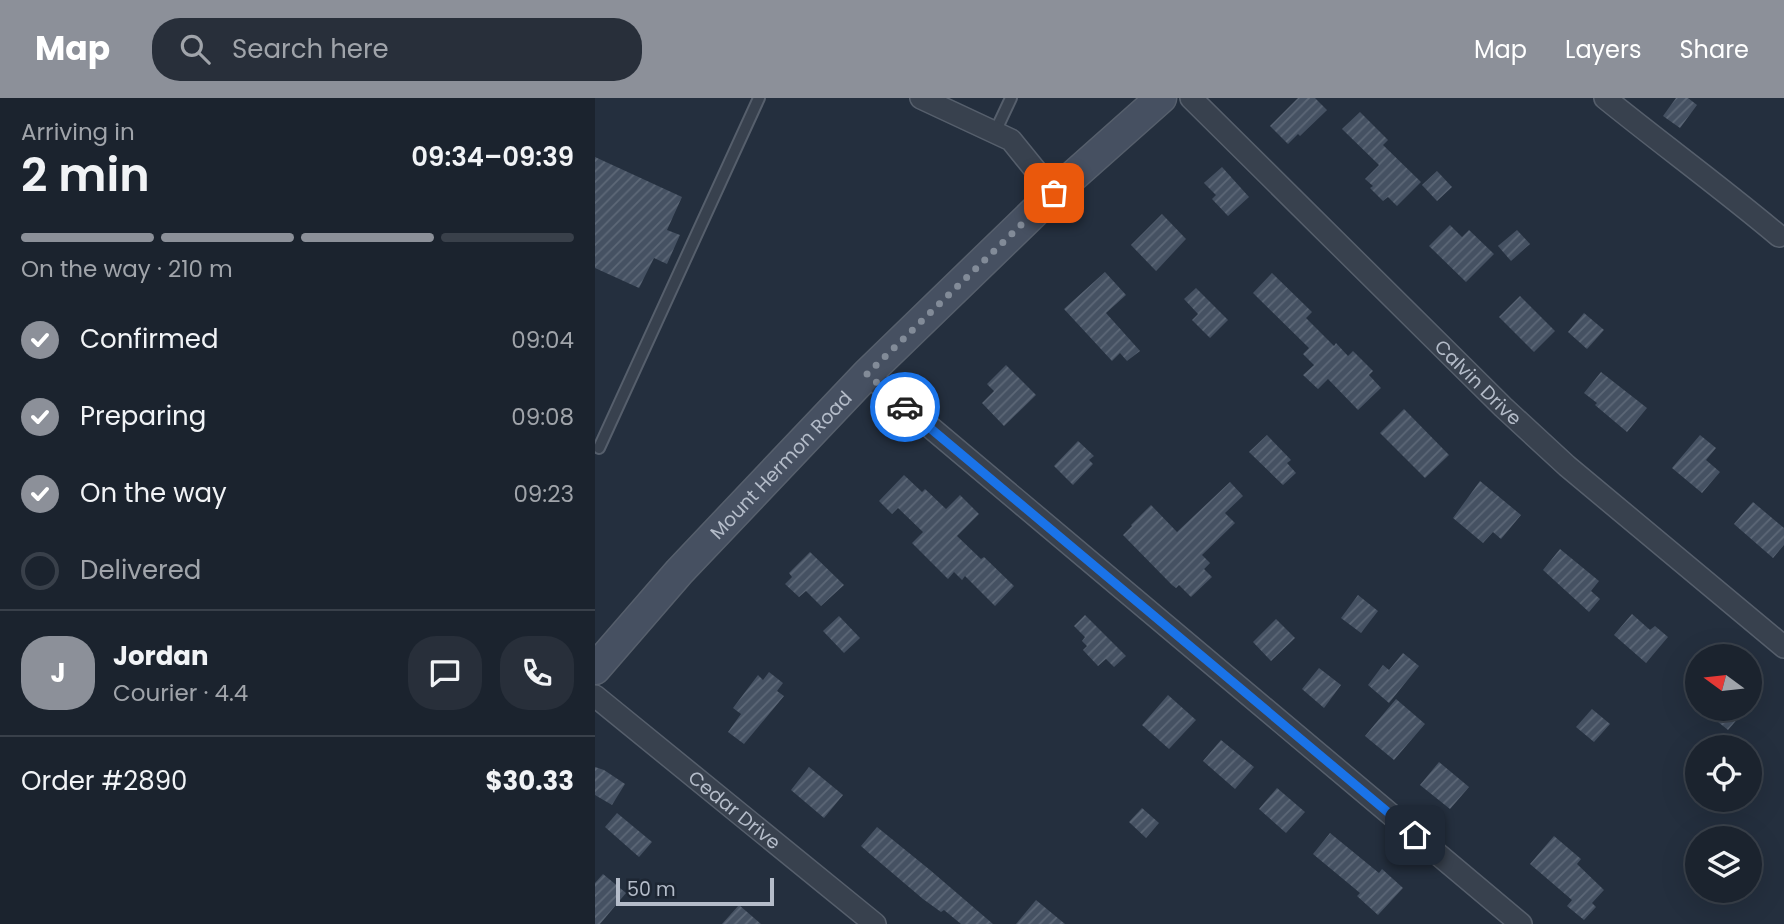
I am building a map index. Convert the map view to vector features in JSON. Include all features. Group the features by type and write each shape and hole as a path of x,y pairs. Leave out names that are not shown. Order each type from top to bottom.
{"main road":[{"name":"Mount Hermon Road","path":"595,669 679,572 867,374 1054,193 1161,98"}],"street":[{"name":"Calvin Drive","path":"1191,98 1503,407 1567,466 1784,647"},
{"path":"1605,98 1779,236"},
{"path":"933,101 1011,140 1054,193"},
{"path":"867,374 1521,924"},
{"name":"Cedar Drive","path":"595,696 875,924"}],"lane":[{"path":"599,448 759,98"},
{"path":"995,132 1011,98"}],"building":[{"path":"1298,98 1315,98 1327,110 1288,144 1270,126"},
{"path":"1676,98 1688,98 1697,105 1680,128 1663,116"},
{"path":"1360,112 1388,140 1383,145 1421,182 1397,206 1388,197 1383,201 1370,188 1373,186 1365,179 1379,165 1342,129"},
{"path":"595,157 682,197 667,230 680,235 667,264 654,258 639,288 595,268"},
{"path":"1222,167 1249,197 1228,216 1212,199 1216,195 1204,183"},
{"path":"1437,171 1452,187 1437,201 1422,185"},
{"path":"1162,214 1186,239 1156,271 1131,245"},
{"path":"1450,225 1462,237 1469,230 1494,254 1466,282 1429,246"},
{"path":"1517,230 1530,244 1511,261 1498,246"},
{"path":"1105,272 1126,295 1106,313 1140,351 1127,361 1120,353 1112,361 1064,309"},
{"path":"1272,273 1312,312 1306,318 1334,346 1336,343 1348,356 1353,351 1373,371 1369,375 1381,388 1358,410 1328,379 1318,389 1303,375 1314,365 1303,354 1309,348 1253,293"},
{"path":"1196,288 1228,320 1210,338 1192,320 1198,314 1184,299"},
{"path":"1520,296 1555,331 1534,352 1499,317"},
{"path":"1584,313 1604,330 1587,349 1568,332"},
{"path":"1006,365 1036,395 1004,426 982,403 994,391 987,384"},
{"path":"1601,372 1647,408 1627,432 1584,393"},
{"path":"1404,409 1449,455 1425,478 1380,433"},
{"path":"1267,435 1291,460 1287,463 1296,473 1283,485 1249,452"},
{"path":"1700,435 1716,448 1706,460 1720,472 1702,493 1672,468"},
{"path":"1078,441 1094,456 1089,460 1093,464 1073,485 1054,466"},
{"path":"904,475 922,492 925,489 946,509 960,495 979,514 957,536 1014,586 995,606 965,576 962,580 954,572 948,579 912,543 923,532 898,508 892,514 879,501"},
{"path":"1480,481 1521,515 1501,539 1493,532 1483,543 1453,518"},
{"path":"1230,482 1243,496 1225,513 1235,523 1202,555 1210,563 1204,569 1212,577 1191,597 1179,585 1176,588 1172,585 1123,535 1151,505 1177,532"},
{"path":"1753,502 1784,528 1784,545 1773,558 1734,524"},
{"path":"1560,549 1599,581 1591,591 1600,599 1589,612 1543,570"},
{"path":"810,552 844,585 821,606 806,591 799,597 785,584 792,577 789,573"},
{"path":"1358,595 1378,611 1361,633 1341,618"},
{"path":"1632,614 1650,630 1655,626 1668,637 1646,663 1614,635"},
{"path":"1085,615 1126,656 1114,667 1106,659 1098,666 1083,650 1087,646 1082,641 1085,637 1074,626"},
{"path":"839,616 860,638 844,653 823,631"},
{"path":"1276,619 1295,638 1271,661 1253,642"},
{"path":"1403,653 1419,666 1389,703 1368,685 1383,665 1389,670"},
{"path":"1319,668 1341,685 1324,708 1302,689"},
{"path":"769,672 783,683 777,691 784,696 744,744 728,732 741,714 733,708 758,675 763,680"},
{"path":"1168,695 1196,720 1169,749 1142,725"},
{"path":"1396,699 1425,724 1394,760 1365,736"},
{"path":"1592,709 1610,724 1594,742 1576,727"},
{"path":"1717,721 1736,721 1728,730"},
{"path":"1221,740 1254,767 1235,789 1203,761"},
{"path":"1439,762 1469,787 1450,809 1420,785"},
{"path":"595,767 625,784 612,805 595,795"},
{"path":"809,767 843,795 824,818 791,790"},
{"path":"1277,788 1305,812 1286,833 1259,809"},
{"path":"1142,808 1159,823 1146,838 1129,822"},
{"path":"617,813 652,842 639,857 605,827"},
{"path":"877,827 993,924 961,924 944,910 941,912 923,899 861,846"},
{"path":"1330,833 1379,873 1382,869 1403,888 1378,915 1357,896 1360,893 1313,854"},
{"path":"1554,836 1581,859 1577,864 1604,890 1592,903 1596,907 1584,920 1567,906 1572,900 1530,864"},
{"path":"603,874 626,893 600,924 595,924 595,883"},
{"path":"1036,900 1065,924 1016,924"},
{"path":"739,905 761,924 722,924"}],"way so far":[{"path":"905,407 867,374 1054,193"}],"route":[{"path":"905,407 1415,835"}]}
